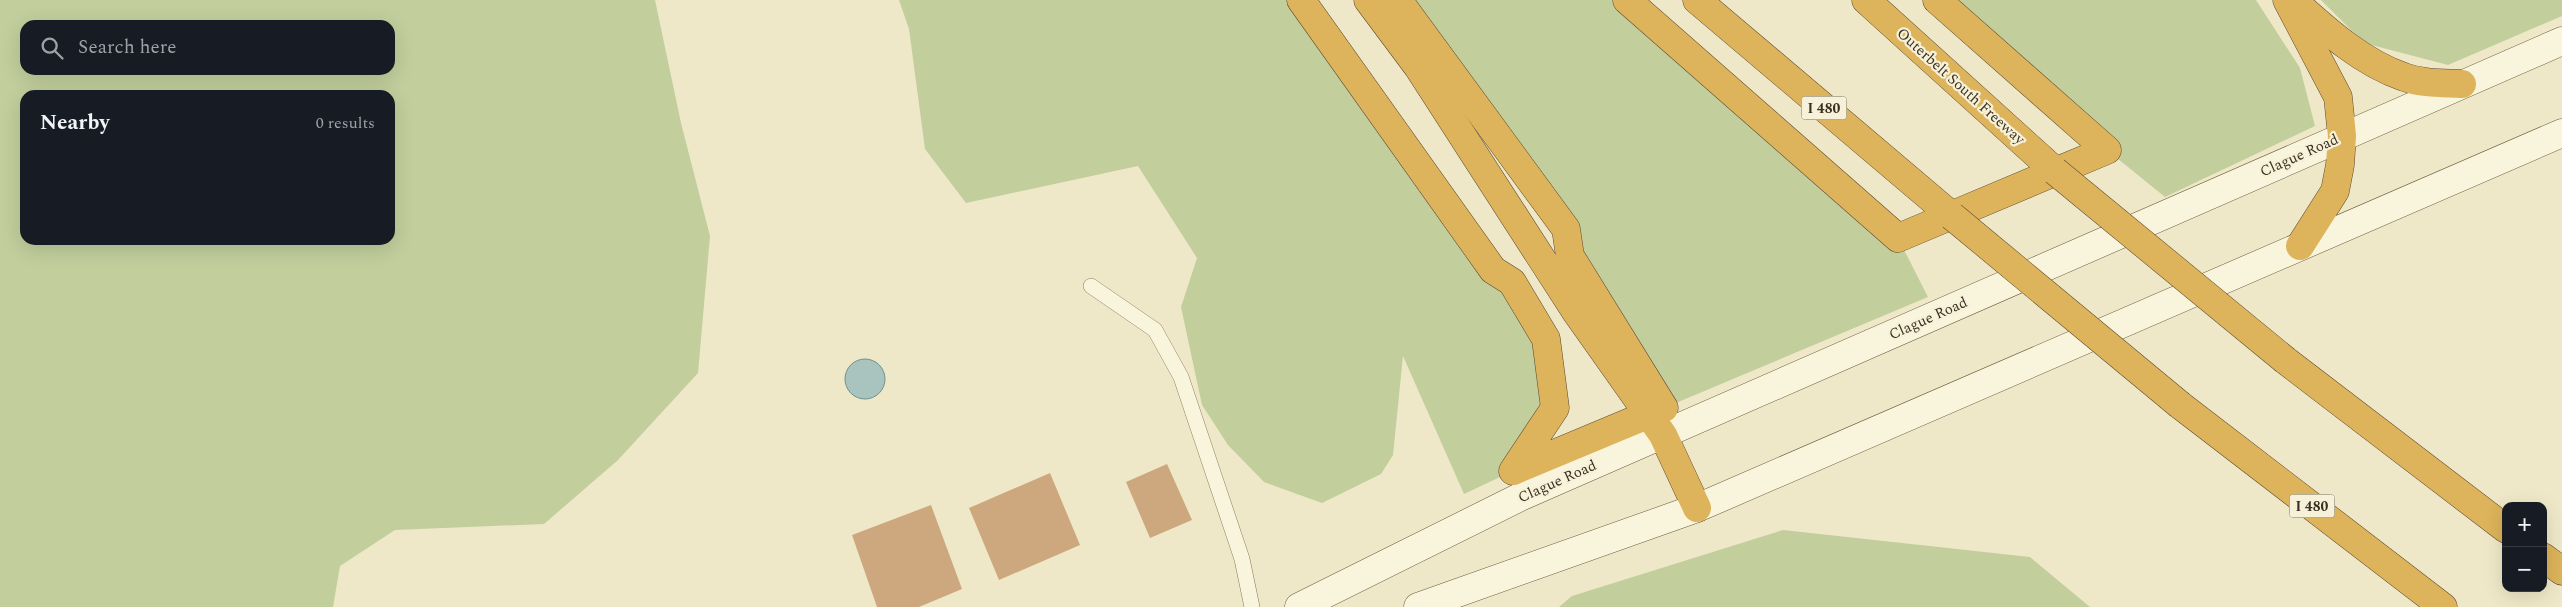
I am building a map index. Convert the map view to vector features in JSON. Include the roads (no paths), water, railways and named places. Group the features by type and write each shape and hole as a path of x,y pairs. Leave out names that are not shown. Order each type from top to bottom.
{"highway":[{"path":"1301,0 1493,270 1512,282 1546,339 1555,408 1513,471 1656,425 1664,408 1570,256 1566,229 1398,0"},
{"path":"1368,0 1418,67 1576,312 1656,425 1697,508"},
{"path":"1627,0 1898,238 2107,150 1937,0"},
{"name":"I 480","path":"1697,0 1952,216 2180,405 2443,607"},
{"name":"Outerbelt South Freeway","path":"1866,0 2056,171 2285,360 2502,525"},
{"path":"2287,0 2338,97 2342,136 2340,165 2335,191 2300,246"},
{"path":"2293,0 2342,42 2376,64 2405,78 2430,83 2462,84"},
{"path":"2547,560 2562,571"}],"main road":[{"name":"Clague Road","path":"1299,607 1520,497 1656,425 2342,136 2562,41"},
{"path":"1418,607 1697,508 2562,133"}],"lane":[{"path":"1091,286 1154,330 1181,377 1242,559 1252,607"}],"water":[{"path":"869,359 876,362 882,368 885,379 884,387 876,396 869,399 861,399 854,396 846,387 845,375 848,368 857,360"}]}
